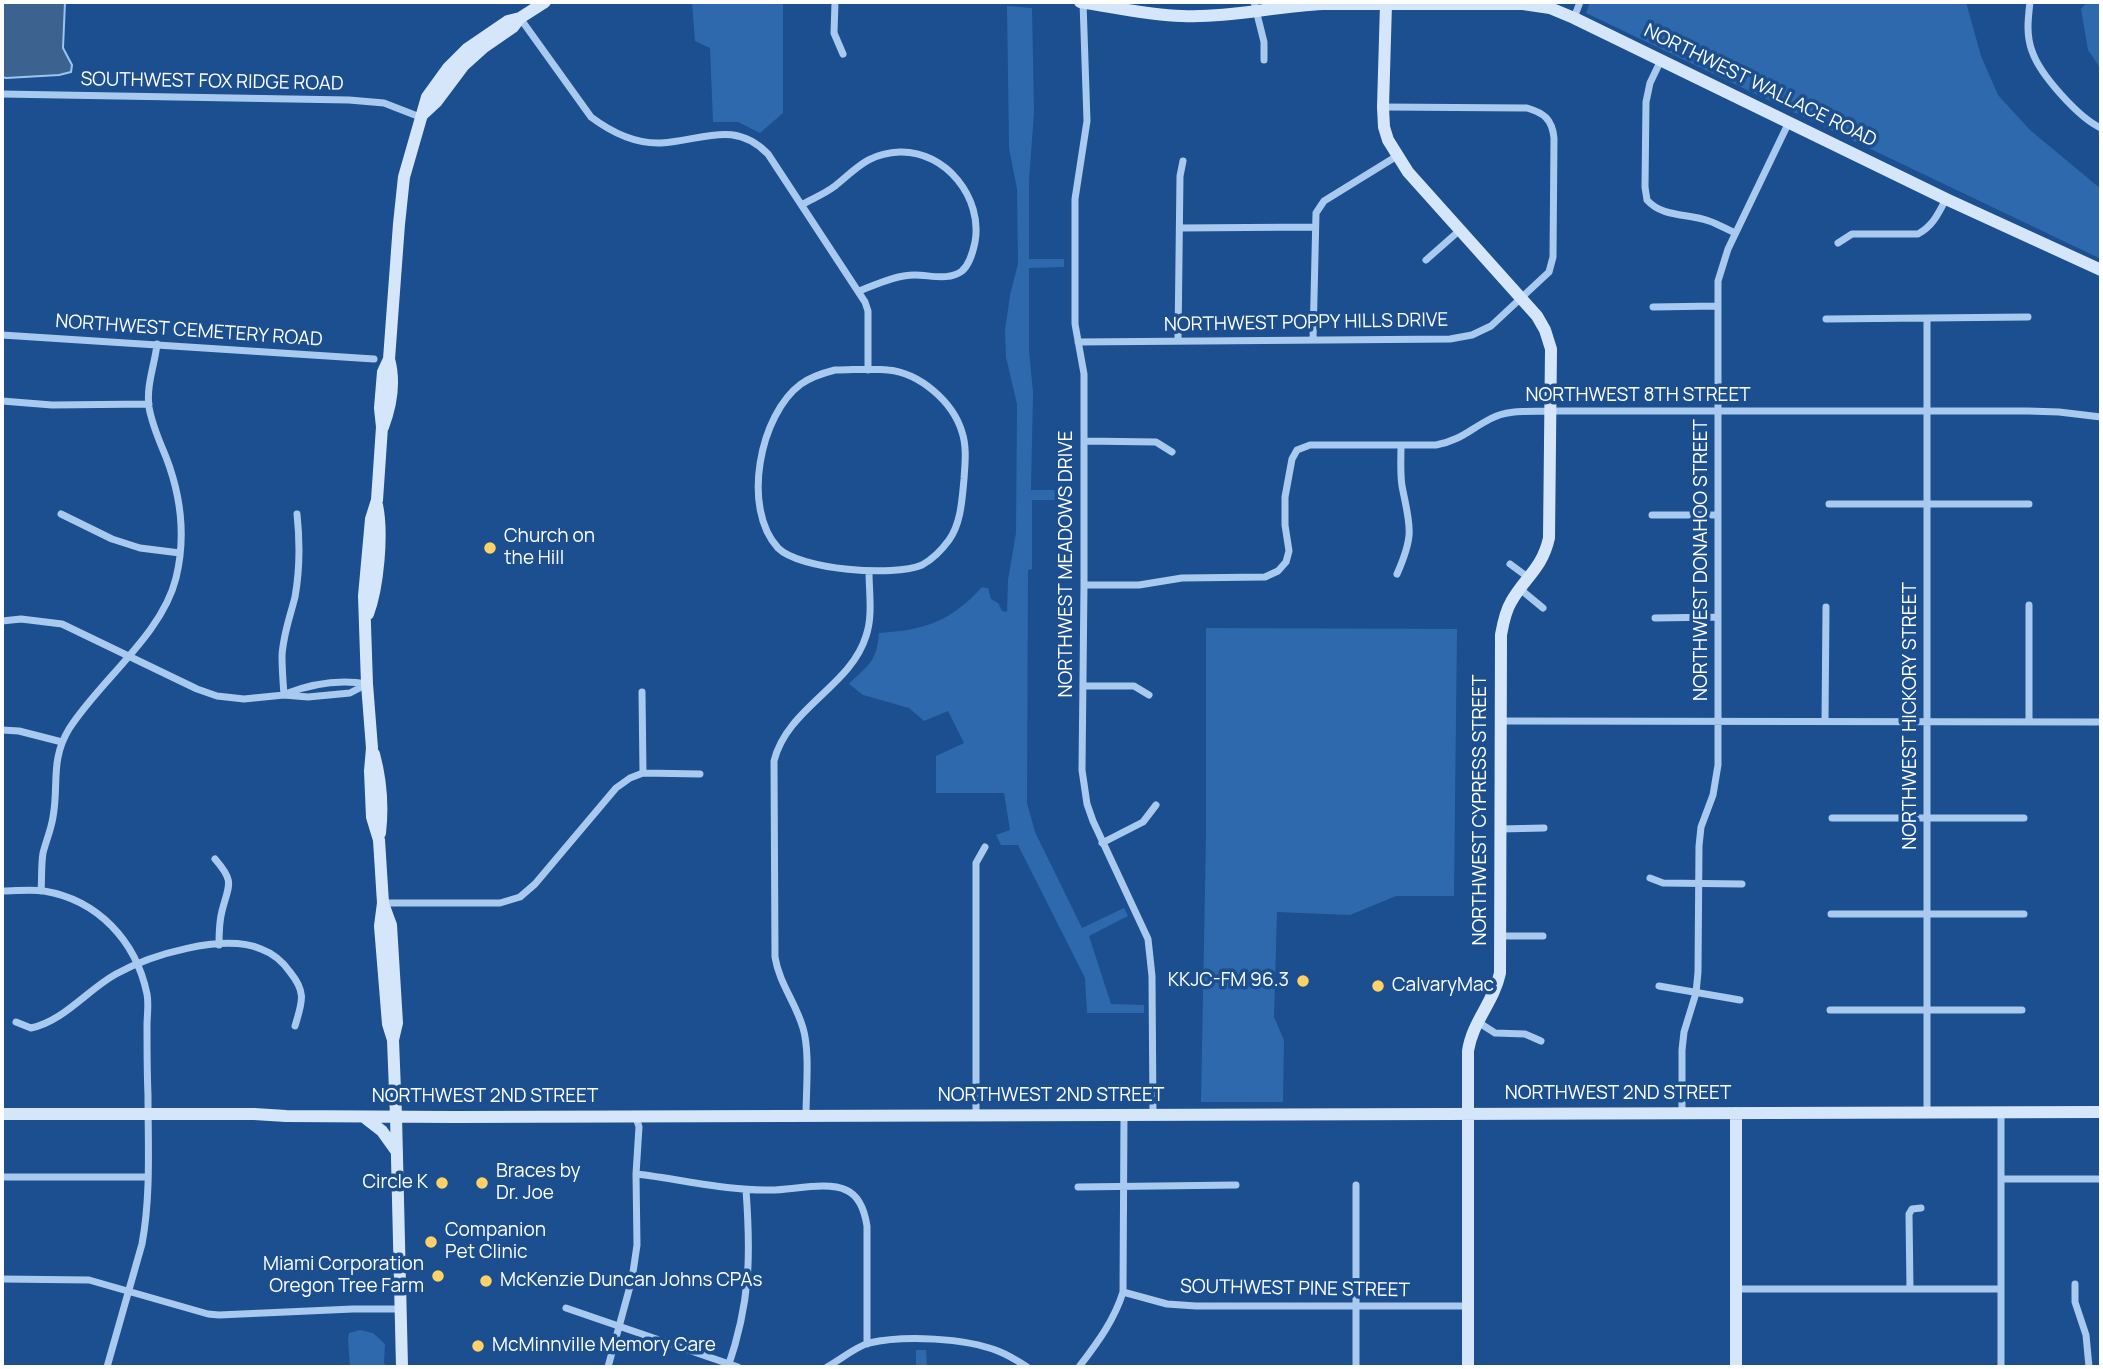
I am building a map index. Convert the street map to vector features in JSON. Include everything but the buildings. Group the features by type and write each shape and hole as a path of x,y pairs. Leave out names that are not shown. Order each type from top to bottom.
{"street":[{"path":"402,1367 393,1040 397,1023 391,925 383,904 379,772 372,748 367,684 367,618 374,597 380,520 377,500 383,427 390,410 392,372 388,359 398,223 404,177 420,117 464,65 545,2"},
{"path":"835,2 834,33 843,54"},
{"name":"NORTHWEST WALLACE ROAD","path":"1082,2 1131,12 1182,16 1214,16 1255,6 1291,5 1523,4 1550,8 1946,199 2101,270"},
{"name":"NORTHWEST MEADOWS DRIVE","path":"1082,2 1087,121 1075,199 1075,324 1084,374 1083,786 1102,843 1148,939 1152,976 1153,1115"},
{"path":"1574,18 1580,2"},
{"path":"2030,2 2028,34 2039,67 2081,115 2101,128"},
{"name":"NORTHWEST CYPRESS STREET","path":"1386,3 1384,127 1388,140 1408,172 1541,323 1551,349 1549,538 1546,554 1520,589 1505,616 1501,635 1498,983 1471,1034 1468,1051 1468,1367"},
{"path":"1255,6 1264,42 1265,60"},
{"path":"520,19 591,117 606,128 633,138 661,143 708,135 743,136 759,144 768,153 865,302 868,311 868,370"},
{"path":"1661,60 1650,83 1646,102 1647,200 1661,212 1709,221 1735,233"},
{"name":"SOUTHWEST FOX RIDGE ROAD","path":"2,94 356,101 384,103 420,117"},
{"name":"NORTHWEST POPPY HILLS DRIVE","path":"1078,342 1450,339 1472,335 1491,326 1549,272 1553,257 1555,138 1550,121 1541,112 1527,108 1384,107"},
{"name":"NORTHWEST DONAHOO STREET","path":"1682,1113 1683,1041 1696,993 1698,972 1699,846 1701,827 1713,796 1716,779 1718,281 1722,263 1735,233 1789,122"},
{"path":"803,204 834,187 855,168 873,158 901,152 930,159 953,173 962,184 973,208 976,237 970,261 961,272 933,277 899,276 859,291"},
{"path":"1313,340 1316,213 1324,201 1397,156"},
{"path":"1178,341 1180,176 1183,161"},
{"path":"1838,243 1852,234 1918,234 1934,222 1946,199"},
{"path":"1180,228 1314,227"},
{"path":"1426,260 1460,230"},
{"path":"1653,307 1716,306"},
{"path":"1826,319 2028,317"},
{"name":"NORTHWEST HICKORY STREET","path":"1927,318 1927,1113"},
{"name":"NORTHWEST CEMETERY ROAD","path":"2,335 374,359"},
{"path":"41,891 42,857 53,818 55,772 62,742 79,715 158,618 176,578 181,518 175,483 155,431 149,404 157,344"},
{"path":"835,370 890,370 906,375 936,393 953,413 962,432 966,453 959,519 951,537 938,554 921,565 909,568 869,571 806,563 780,550 766,528 760,508 758,471 764,443 776,417 787,398 800,385 815,376 835,370"},
{"path":"2,401 52,405 149,404"},
{"name":"NORTHWEST 8TH STREET","path":"1084,585 1146,584 1182,578 1265,577 1278,571 1286,562 1289,551 1285,497 1292,459 1297,450 1310,445 1436,445 1455,441 1492,418 1508,413 1551,411 2038,411 2101,417"},
{"path":"1084,441 1156,442 1172,452"},
{"path":"1397,574 1406,552 1410,521 1402,483 1401,446"},
{"path":"1829,504 2029,504"},
{"path":"61,514 112,539 140,548 180,553"},
{"path":"284,695 282,655 299,567 297,514"},
{"path":"1652,515 1718,515"},
{"path":"1510,564 1529,578"},
{"path":"806,1116 805,1037 796,1009 780,979 775,957 774,761 779,746 796,721 851,664 861,649 869,619 869,571"},
{"path":"1520,589 1543,608"},
{"path":"2029,606 2029,722"},
{"path":"1825,721 1826,607"},
{"path":"1655,618 1718,617"},
{"path":"2,621 61,624 217,696 244,699 284,695 308,697 350,693 367,684"},
{"path":"284,695 305,686 349,680 367,684"},
{"path":"1083,686 1134,686 1149,695"},
{"path":"642,692 643,773"},
{"path":"1501,721 2101,722"},
{"path":"2,730 19,731 62,742"},
{"path":"383,904 500,903 520,897 616,788 630,778 643,773 700,774"},
{"path":"1102,843 1143,822 1156,805"},
{"path":"1832,818 2024,818"},
{"path":"1501,829 1544,828"},
{"path":"976,1115 976,863 985,847"},
{"path":"215,859 226,872 229,886 221,912 219,945"},
{"path":"1650,878 1662,883 1742,884"},
{"path":"2,891 41,891 62,895 87,905 111,924 128,946 138,963 147,996 148,1177 145,1226 107,1367"},
{"path":"1831,914 2024,914"},
{"path":"1500,936 1543,936"},
{"path":"16,1022 31,1028 53,1021 93,988 138,963 171,952 219,945 243,945 261,948 277,958 290,971 303,1001 295,1026"},
{"path":"1659,986 1740,1000"},
{"path":"1830,1010 2022,1010"},
{"path":"1477,1022 1495,1033 1525,1034 1541,1041"},
{"path":"2001,1112 2001,1367"},
{"name":"NORTHWEST 2ND STREET","path":"2,1114 636,1117 2101,1112"},
{"path":"1736,1113 1736,1367"},
{"path":"1079,1367 1108,1327 1123,1292 1124,1115"},
{"path":"362,1116 383,1131 398,1152"},
{"path":"608,1367 632,1279 637,1245 636,1174 639,1127 636,1117"},
{"path":"636,1174 746,1190 834,1186 846,1189 860,1203 867,1226 867,1344"},
{"path":"2,1177 148,1177"},
{"path":"2001,1179 2101,1179"},
{"path":"1078,1187 1237,1185"},
{"path":"1356,1185 1356,1367"},
{"path":"729,1366 742,1320 747,1289 749,1255 746,1190"},
{"path":"1910,1289 1909,1214 1912,1209 1921,1208"},
{"path":"2,1279 89,1280 219,1315 401,1309"},
{"path":"2075,1284 2075,1302 2086,1335 2089,1367"},
{"path":"1736,1289 2001,1289"},
{"name":"SOUTHWEST PINE STREET","path":"1123,1292 1167,1304 1196,1306 1467,1307"},
{"path":"566,1308 738,1367"},
{"path":"827,1367 867,1344 900,1340 955,1341 998,1351 1027,1367"}],"shaded area":[{"path":"2,2 65,2 63,48 72,65 71,72 59,75 2,77"},
{"path":"692,2 783,2 783,113 760,133 738,122 713,122 710,48 695,41"},
{"path":"1590,2 1966,2 1981,56 1998,95 2030,130 2101,189 2101,259 1586,13"},
{"path":"2087,2 2101,2 2101,69 2088,50 2081,9"},
{"path":"1007,6 1032,8 1034,112 1029,181 1029,259 1064,259 1064,267 1029,268 1029,351 1033,392 1031,490 1073,490 1073,500 1032,500 1032,569 1028,570 1027,803 1035,832 1082,928 1124,908 1128,916 1089,936 1111,1004 1144,1005 1144,1013 1087,1013 1085,978 1018,845 1001,845 996,835 1010,830 1004,793 936,793 936,756 964,743 948,711 924,721 909,708 863,695 849,684 874,657 879,633 936,622 959,609 982,587 988,588 991,599 998,603 1002,611 1007,612 1008,580 1016,533 1017,404 1006,357 1005,330 1018,264 1017,189 1009,148"},
{"path":"1206,628 1457,629 1454,896 1396,896 1350,915 1277,912 1274,1017 1284,1040 1283,1102 1201,1102 1206,835"},
{"path":"360,1330 373,1333 385,1344 384,1363 387,1367 350,1367 349,1333"},
{"path":"916,1350 926,1350 927,1367 916,1367"}],"place":[{"name":"Church on the Hill","path":"490,548"},
{"name":"KKJC-FM 96.3","path":"1303,981"},
{"name":"CalvaryMac","path":"1378,986"},
{"name":"Circle K","path":"442,1183"},
{"name":"Braces by Dr. Joe","path":"482,1183"},
{"name":"Companion Pet Clinic","path":"431,1242"},
{"name":"Miami Corporation Oregon Tree Farm","path":"438,1276"},
{"name":"McKenzie Duncan Johns CPAs","path":"486,1281"},
{"name":"McMinnville Memory Care","path":"478,1346"}]}
